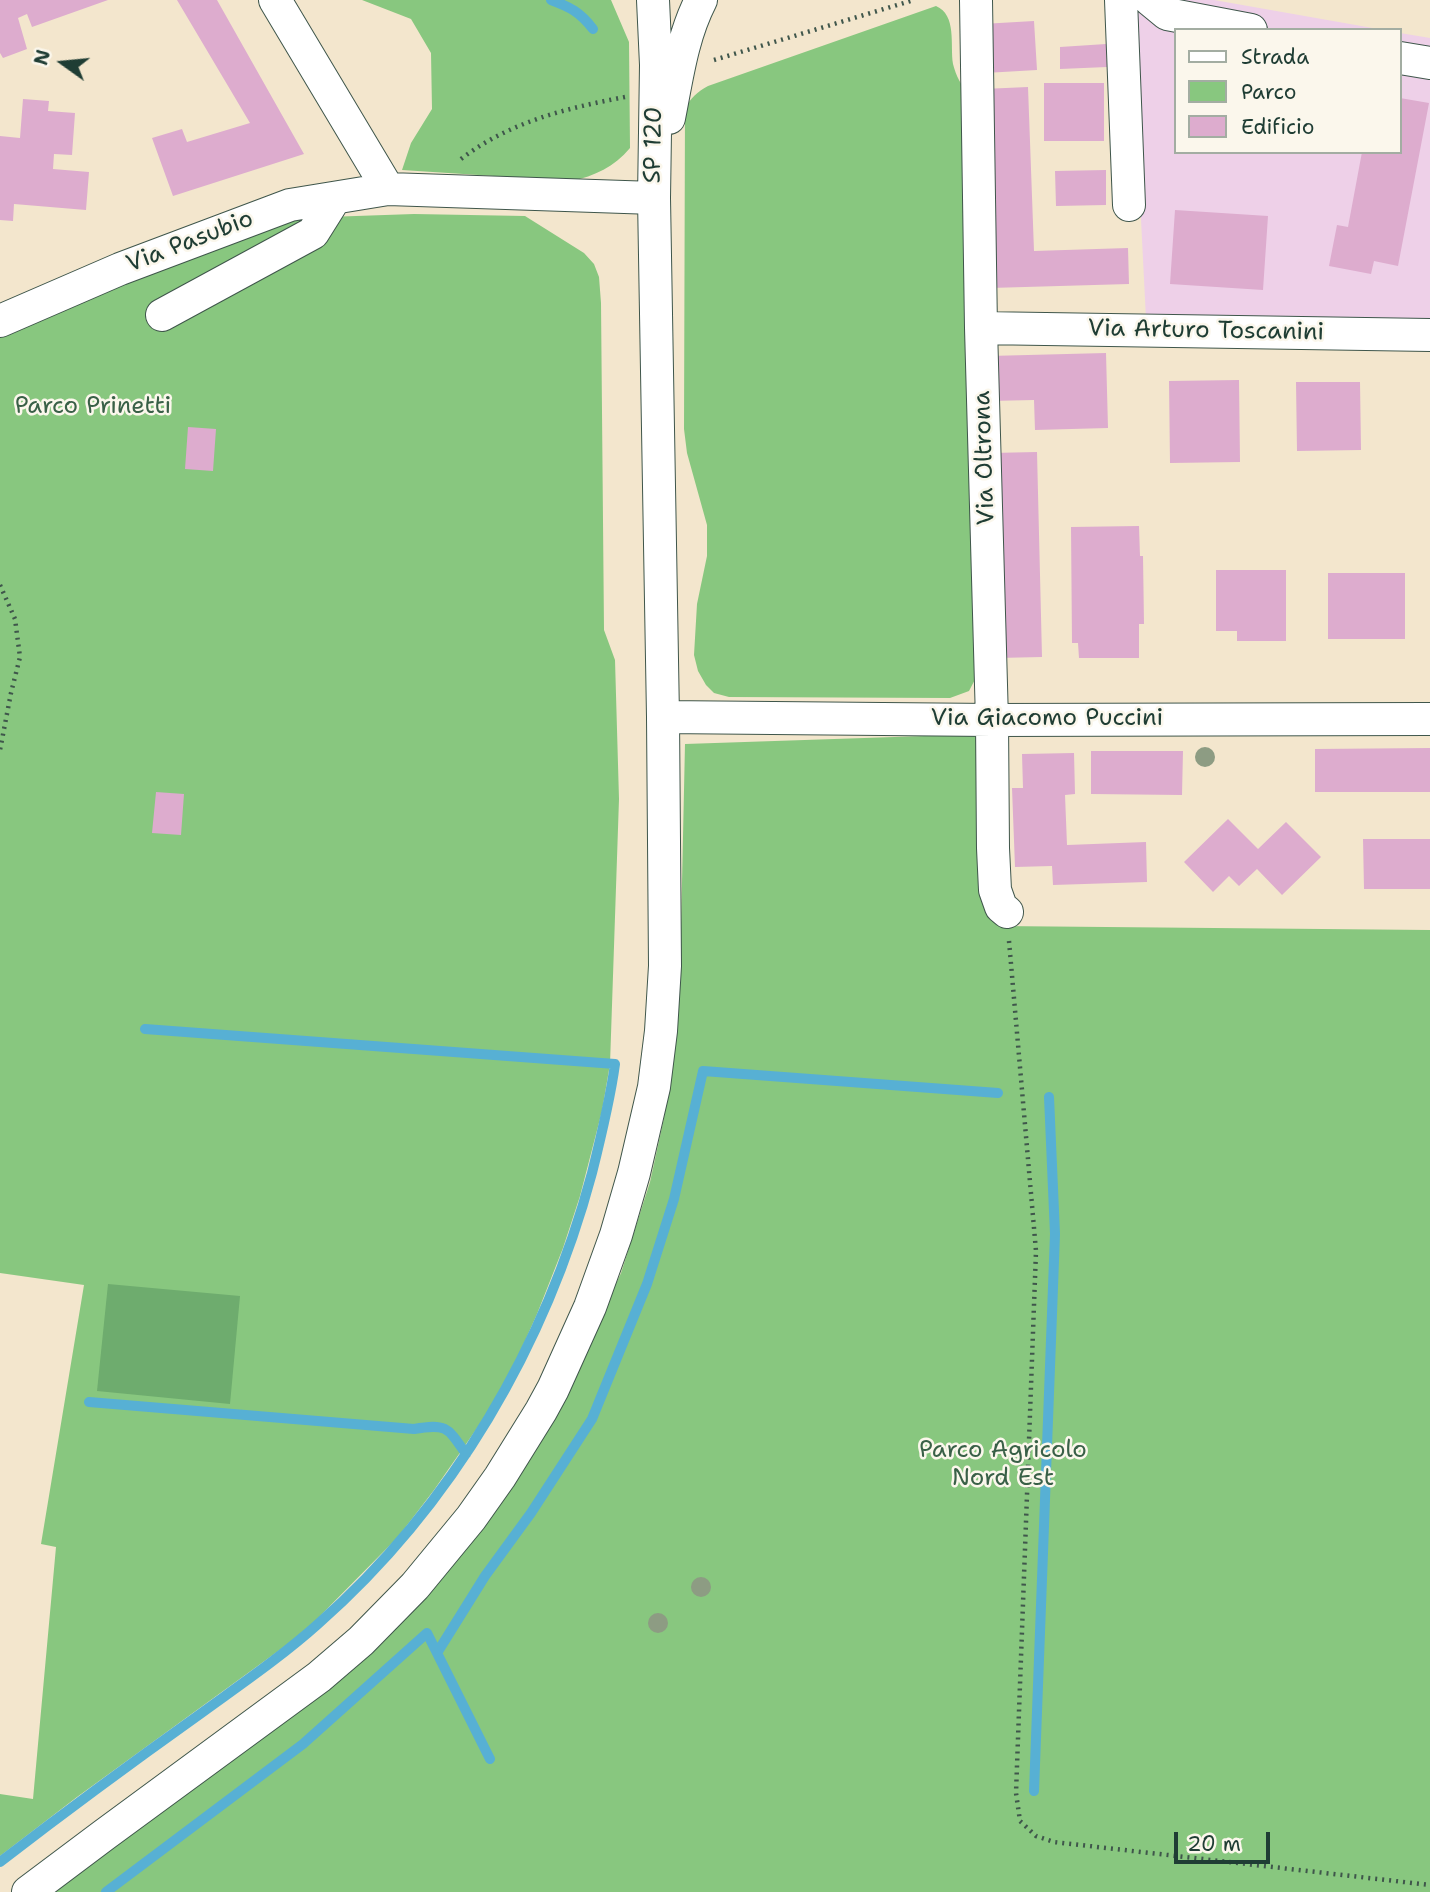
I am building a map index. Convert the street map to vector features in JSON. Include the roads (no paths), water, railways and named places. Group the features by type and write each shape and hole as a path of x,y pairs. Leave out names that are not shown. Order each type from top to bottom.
{"street":[{"path":"275,0 388,189"},
{"path":"631,0 655,41"},
{"name":"SP 120","path":"28,1892 319,1677 354,1648 415,1586 471,1518 520,1446 553,1389 590,1307 616,1235 654,1087 665,966 654,198 665,90 655,41 653,0"},
{"path":"665,90 701,0"},
{"name":"Via Oltrona","path":"976,0 995,890 1001,907 1007,912"},
{"path":"1121,0 1129,205"},
{"path":"1150,0 1167,14 1240,28"},
{"path":"1402,58 1430,63"},
{"name":"Via Pasubio","path":"0,321 120,269 290,205 388,189 654,198"},
{"path":"162,315 313,233 335,198"},
{"name":"Via Arturo Toscanini","path":"981,328 1430,335"},
{"name":"Via Giacomo Puccini","path":"663,717 992,720 1430,719"}],"waterway":[{"path":"551,0 574,11 593,29"},
{"path":"0,1862 289,1649 367,1578 411,1528 452,1474 488,1418 521,1360 549,1299 573,1237 592,1173 615,1064 145,1029"},
{"path":"106,1892 303,1744 427,1633 437,1653 485,1576 531,1513 592,1419 647,1284 674,1199 703,1071 998,1093"},
{"path":"1034,1791 1055,1234 1049,1097"},
{"path":"89,1402 414,1429 440,1427 455,1438 466,1454"},
{"path":"437,1653 490,1759"}],"park label":[{"name":"Parco Prinetti","path":"93,407"},
{"name":"Parco Agricolo Nord Est","path":"1003,1465"}]}
